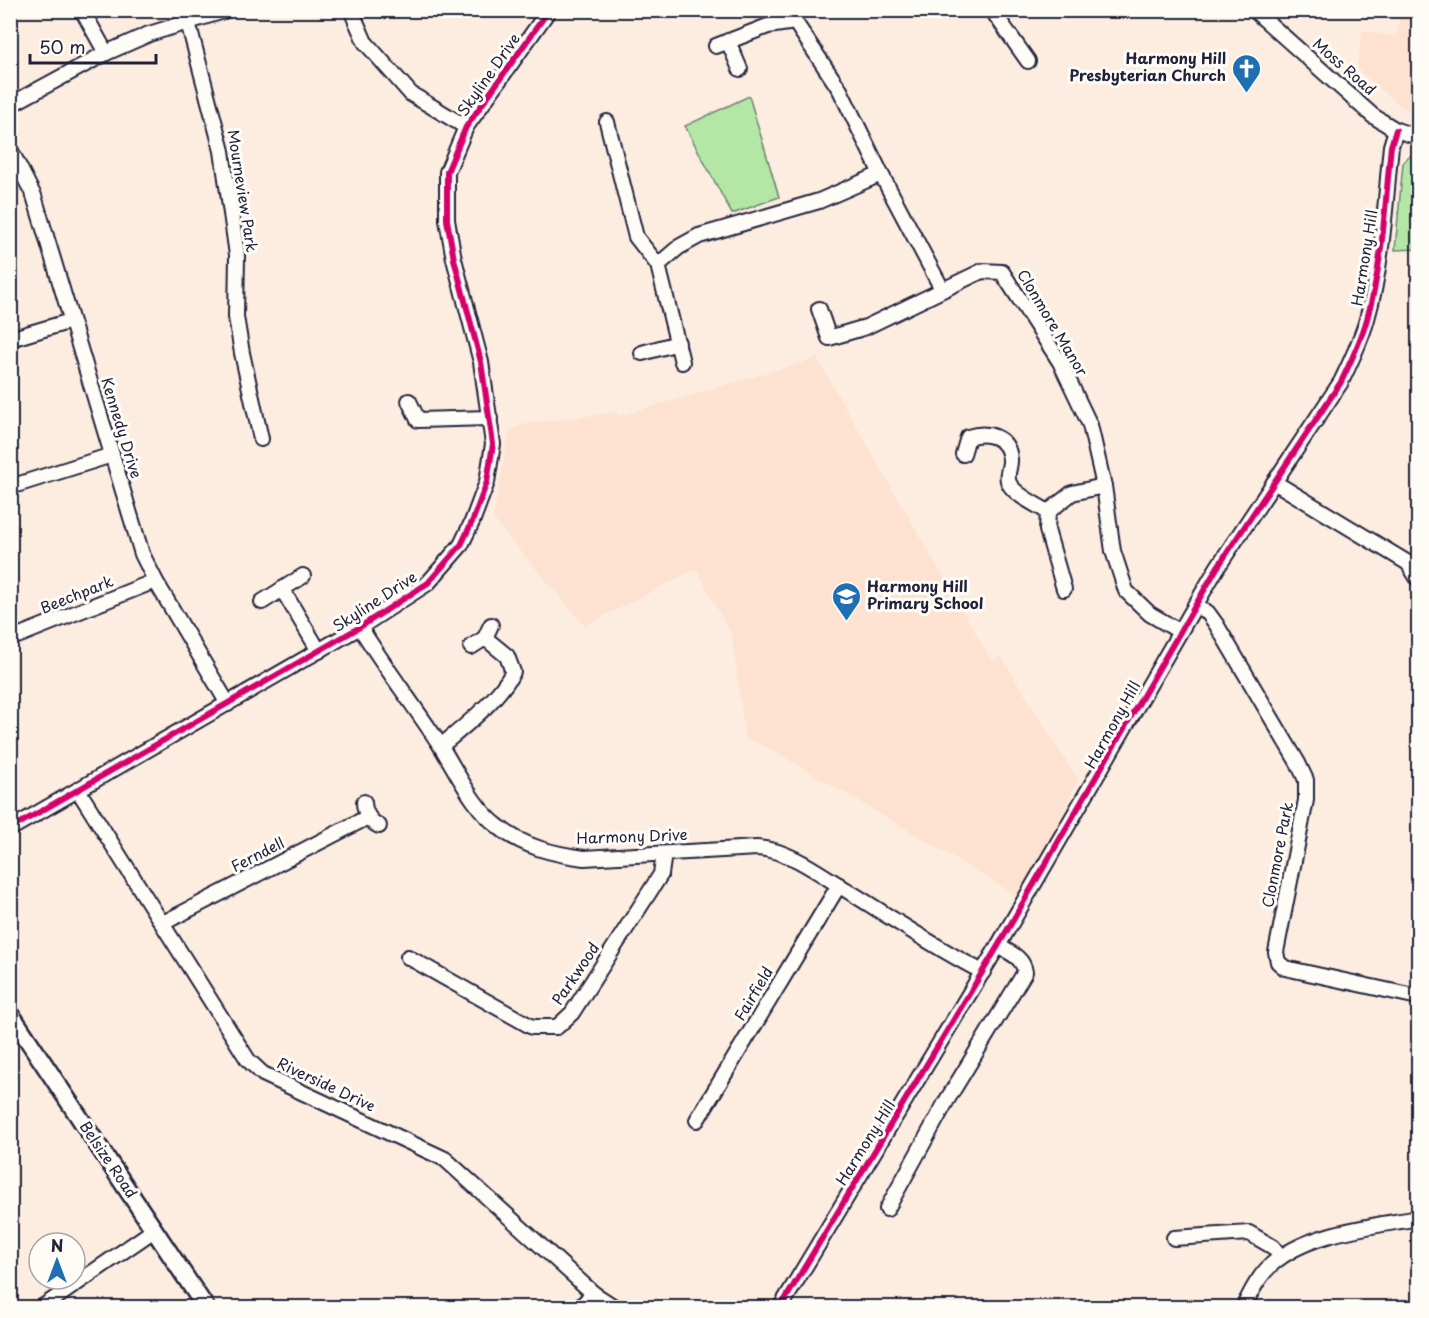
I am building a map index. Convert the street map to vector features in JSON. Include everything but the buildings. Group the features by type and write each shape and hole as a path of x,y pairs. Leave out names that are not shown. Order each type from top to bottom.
{"street":[{"path":"82,10 106,53"},
{"path":"10,105 106,53 149,34 227,10"},
{"path":"351,10 365,42 411,94 466,128"},
{"name":"Skyline Drive","path":"10,829 360,627 428,583 461,545 487,482 493,444 481,362 454,259 447,220 447,172 451,158 466,128 549,10"},
{"path":"992,10 1028,61"},
{"name":"Moss Road","path":"1254,10 1373,116 1396,130 1419,137"},
{"name":"Mourneview Park","path":"188,22 222,152 237,255 236,316 261,439"},
{"path":"740,69 722,43 768,26 795,22 840,90 942,290"},
{"path":"607,122 636,237 658,265 682,362"},
{"name":"Harmony Hill","path":"780,1308 999,945 1179,631 1341,382 1367,320 1380,252 1391,146 1396,130"},
{"name":"Kennedy Drive","path":"10,149 16,171 34,196 142,554 228,704"},
{"path":"658,265 679,247 699,236 819,201 881,174"},
{"name":"Clonmore Manor","path":"819,309 829,338 866,327 982,272 1002,272 1060,362 1090,425 1104,486 1113,551 1126,591 1150,614 1179,631"},
{"path":"10,339 71,321"},
{"path":"642,353 678,343"},
{"path":"409,401 418,420 490,418"},
{"path":"963,454 968,437 988,433 999,438 1007,446 1010,461 1006,475 1008,483 1015,492 1048,512"},
{"path":"10,487 112,455"},
{"path":"1274,482 1408,563 1419,579"},
{"path":"1064,589 1047,530 1048,512 1072,493 1104,486"},
{"path":"262,602 303,576"},
{"name":"Beechpark","path":"10,639 155,580"},
{"path":"282,590 319,651"},
{"name":"Clonmore Park","path":"1195,605 1208,613 1216,624 1306,780 1306,800 1276,952 1278,962 1285,968 1419,997"},
{"path":"471,648 485,638 491,625"},
{"name":"Harmony Drive","path":"360,627 441,746 477,806 498,827 524,843 557,855 584,858 772,849 789,856 839,885 983,972"},
{"path":"441,746 479,713 506,684 513,672 507,656 485,638"},
{"name":"Riverside Drive","path":"78,790 248,1060 264,1074 445,1159 593,1293 615,1308"},
{"path":"364,802 368,816 379,826"},
{"name":"Ferndell","path":"163,923 368,816"},
{"name":"Parkwood","path":"408,957 532,1028 557,1028 572,1013 661,874 664,854"},
{"name":"Fairfield","path":"697,1120 839,885"},
{"path":"887,1209 947,1100 1025,972 1020,958 999,945"},
{"name":"Belsize Road","path":"10,1013 206,1308"},
{"path":"1243,1308 1255,1284 1281,1257 1328,1234 1419,1218"},
{"path":"41,1308 154,1230"},
{"path":"1174,1238 1248,1233 1273,1248 1281,1257"},
{"path":"580,1308 593,1293"}],"shaded area":[{"path":"1401,10 1418,11 1418,114 1403,108 1357,69 1362,30 1396,37"},
{"name":"Harmony Hill Primary School","path":"817,358 992,661 1001,656 1078,780 1053,833 1017,897 772,750 745,738 732,637 696,569 585,626 493,519 509,431 524,424 616,412 619,416"}],"green space":[{"path":"749,96 779,197 732,214 685,126"},
{"path":"1418,153 1418,249 1395,250 1403,163"}],"cycle path":[{"path":"10,829 360,627 428,583 461,545 487,482 493,444 481,362 454,259 447,220 447,172 466,127 549,10"},
{"path":"780,1308 998,946 1217,568 1341,382 1362,335 1377,276 1391,146 1396,130"}],"place":[{"name":"Harmony Hill Presbyterian Church","path":"1247,94"},
{"name":"Harmony Hill Primary School","path":"846,622"}]}
